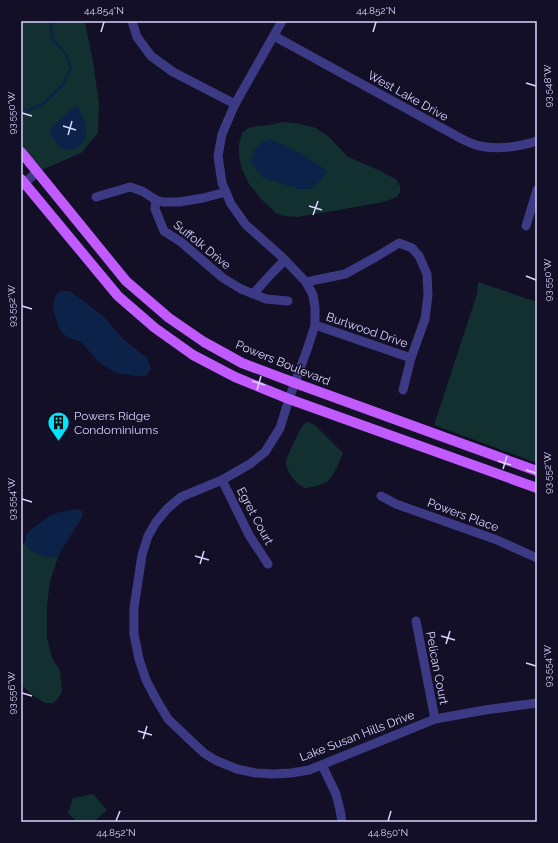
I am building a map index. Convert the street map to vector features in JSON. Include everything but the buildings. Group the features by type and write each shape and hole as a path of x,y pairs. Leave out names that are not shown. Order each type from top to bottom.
{"main road":[{"name":"Powers Boulevard","path":"21,152 126,281 169,318 204,342 242,363 537,471"},
{"path":"22,183 118,296 155,328 193,355 234,377 289,399 537,488"}],"street":[{"path":"132,21 137,37 151,56 173,72 235,104"},
{"name":"Lake Susan Hills Drive","path":"282,21 235,104 222,134 218,156 222,183 231,204 246,225 285,260 306,282 313,295 315,325 280,428 265,452 250,464 222,480 181,497 167,509 156,522 148,536 142,555 134,608 134,634 139,659 146,680 168,719 204,752 215,760 237,769 267,774 291,773 309,770 435,719 537,703"},
{"name":"West Lake Drive","path":"274,36 462,139 479,146 511,148 537,141"},
{"path":"22,183 37,172"},
{"path":"96,196 130,187 142,191 156,200 163,202 179,202 226,192"},
{"path":"526,226 537,190"},
{"name":"Suffolk Drive","path":"156,200 155,209 164,231 181,242 223,278 241,289 266,299 288,302"},
{"path":"306,282 345,274 399,243 412,248 419,256 427,274 428,295 425,319 411,358 403,390"},
{"path":"253,294 272,272 285,260"},
{"name":"Burlwood Drive","path":"315,325 411,358"},
{"name":"Egret Court","path":"222,480 249,535 268,564"},
{"name":"Powers Place","path":"381,496 396,504 497,540 537,558"},
{"name":"Pelican Court","path":"416,621 435,719"},
{"path":"322,765 336,794 342,822"}],"green space":[{"path":"21,21 85,21 99,103 98,133 81,153 37,172 21,152"},
{"path":"284,122 316,128 328,136 348,157 396,179 400,186 400,192 397,197 384,202 298,217 284,216 276,213 263,201 249,184 242,169 239,157 239,144 242,133 248,128"},
{"path":"478,282 537,302 537,463 434,425 477,294"},
{"path":"308,422 315,425 343,453 333,475 327,482 314,487 306,488 299,485 293,478 286,465 286,462 301,428"},
{"path":"25,542 28,547 55,558 59,554 50,581 47,605 47,638 52,658 60,671 62,692 58,699 53,703 45,703 31,694 21,684 21,547"},
{"path":"93,794 107,810 94,822 77,822 68,813 73,798"}],"water":[{"path":"75,106 79,108 83,118 86,128 86,135 80,146 68,150 60,147 50,134 50,129"},
{"path":"270,139 300,153 327,171 320,181 310,189 299,189 262,177 253,166 251,160 254,150 263,142"},
{"path":"60,291 70,291 103,316 123,339 147,358 151,369 146,376 116,373 99,362 81,342 69,338 62,333 53,309 55,296"},
{"path":"78,509 82,511 83,516 55,558 49,558 32,552 25,542 29,531 48,517 59,512"}],"waterway":[{"path":"27,111 43,104 63,85 71,68 66,54 53,40 50,21"}],"place":[{"name":"Powers Ridge Condominiums","path":"58,442"}]}
